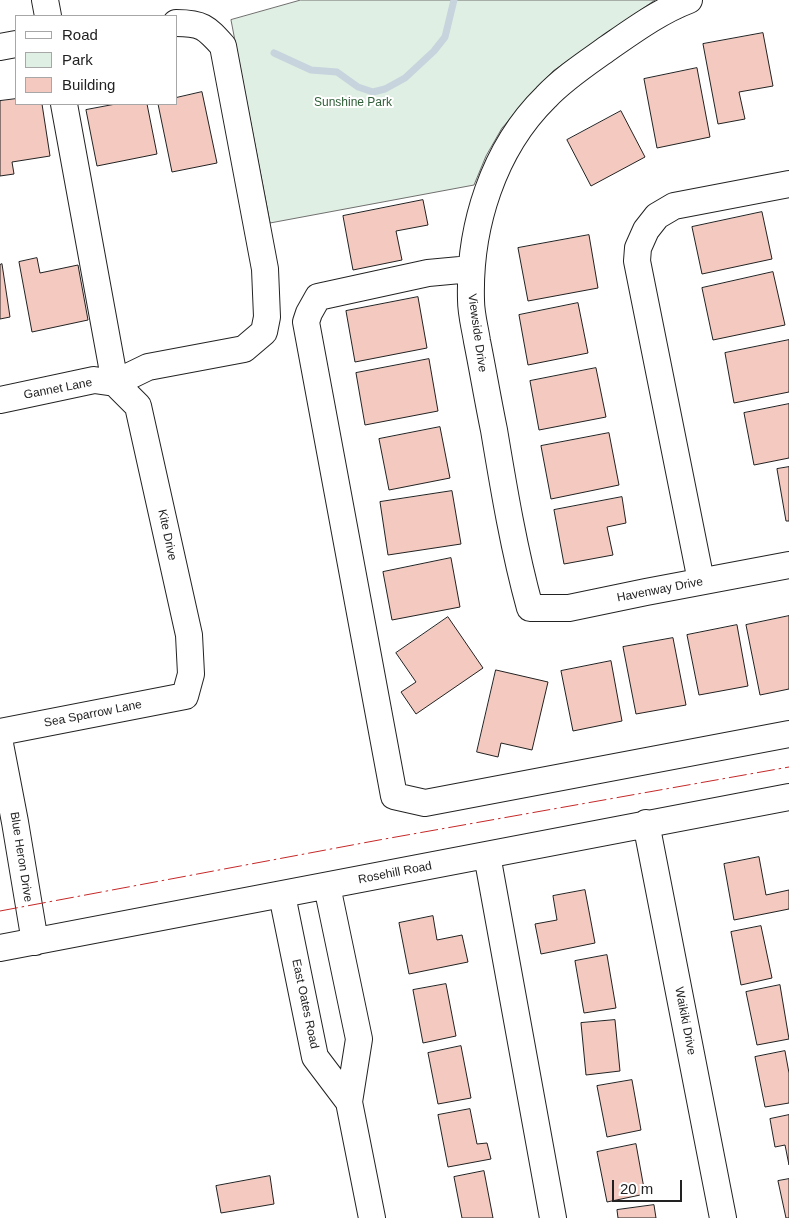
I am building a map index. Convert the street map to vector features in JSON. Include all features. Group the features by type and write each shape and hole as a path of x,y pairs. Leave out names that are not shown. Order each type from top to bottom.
{"street":[{"path":"45,0 48,15"},
{"name":"Viewside Drive","path":"530,608 518,566 471,302 471,269 474,239 494,173 523,122 545,97 592,60 654,18 689,0"},
{"path":"64,105 115,383 148,367 244,349 264,332 267,317 265,268 223,46 210,31 194,23 178,23"},
{"path":"0,47 15,44"},
{"path":"701,581 637,261 638,248 646,230 657,216 674,206 789,184"},
{"path":"471,269 428,273 318,297 306,322 394,796 425,803 789,734"},
{"name":"Gannet Lane","path":"0,400 94,380 115,383"},
{"name":"Kite Drive","path":"115,383 138,406 189,635 191,674 186,696"},
{"name":"Havenway Drive","path":"530,608 569,608 789,565"},
{"name":"Sea Sparrow Lane","path":"0,732 186,696"},
{"name":"Blue Heron Drive","path":"0,744 15,822 34,942"},
{"name":"Rosehill Road","path":"0,948 789,797"},
{"name":"Waikiki Drive","path":"646,824 723,1218"},
{"path":"487,855 553,1218"},
{"name":"East Oates Road","path":"327,886 359,1039 349,1102 372,1218"},
{"name":"East Oates Road","path":"282,895 316,1057 349,1102"}],"green space":[{"name":"Sunshine Park","path":"301,0 655,0 553,71 502,128 486,156 474,185 270,223 231,20"}],"building":[{"path":"763,33 773,86 739,92 745,119 718,124 703,44"},
{"path":"697,68 710,137 657,148 644,79"},
{"path":"202,92 217,163 172,172 158,105 178,105 178,98"},
{"path":"15,99 15,105 42,105 50,156 12,162 14,174 0,176 0,101"},
{"path":"111,105 147,105 157,154 97,166 86,110"},
{"path":"621,111 645,157 591,186 567,140"},
{"path":"423,200 428,225 396,231 402,260 353,270 343,216"},
{"path":"762,212 772,259 702,274 692,227"},
{"path":"589,235 598,288 528,301 518,248"},
{"path":"37,258 40,273 78,265 88,320 32,332 19,262"},
{"path":"2,264 10,317 0,319 0,265"},
{"path":"773,272 785,325 713,340 702,288"},
{"path":"418,297 427,348 355,362 346,311"},
{"path":"578,303 588,353 528,365 519,315"},
{"path":"789,340 789,392 734,403 725,353"},
{"path":"429,359 438,411 365,425 356,373"},
{"path":"596,368 606,417 539,430 530,381"},
{"path":"789,404 789,458 754,465 744,413"},
{"path":"440,427 450,478 389,490 379,439"},
{"path":"609,433 619,485 551,499 541,446"},
{"path":"789,467 789,521 786,521 777,469"},
{"path":"452,491 461,544 388,555 380,502"},
{"path":"622,497 626,523 607,527 613,555 564,564 554,510"},
{"path":"451,558 460,607 392,620 383,572"},
{"path":"789,616 789,689 760,695 746,625"},
{"path":"448,617 483,668 416,714 401,692 416,682 396,653"},
{"path":"737,625 748,686 699,695 687,635"},
{"path":"673,638 686,705 636,714 623,647"},
{"path":"611,661 622,721 573,731 561,671"},
{"path":"496,670 548,682 532,750 501,743 498,757 477,752"},
{"path":"759,857 766,895 789,890 789,909 734,920 724,864"},
{"path":"585,890 595,943 541,954 535,924 557,920 553,896"},
{"path":"433,916 437,940 462,935 468,962 409,974 399,923"},
{"path":"761,926 772,978 741,985 731,932"},
{"path":"607,955 616,1008 584,1013 575,961"},
{"path":"446,984 456,1036 423,1043 413,990"},
{"path":"780,985 789,1039 757,1045 746,992"},
{"path":"615,1020 620,1071 586,1075 581,1023"},
{"path":"461,1046 471,1098 438,1104 428,1053"},
{"path":"785,1051 789,1073 789,1103 765,1107 755,1057"},
{"path":"632,1080 641,1130 607,1137 597,1086"},
{"path":"470,1109 477,1144 487,1143 491,1159 448,1167 438,1115"},
{"path":"789,1115 789,1165 785,1145 775,1147 770,1119"},
{"path":"636,1144 645,1194 607,1202 597,1152"},
{"path":"484,1171 493,1218 462,1218 454,1177"},
{"path":"270,1176 274,1204 221,1213 216,1186"},
{"path":"789,1179 789,1218 786,1218 778,1181"},
{"path":"654,1205 656,1218 618,1218 617,1210"}],"waterway":[{"path":"274,53 311,70 337,72 358,87 373,92 385,89 405,78 434,51 445,37 454,0"}],"power":[{"path":"0,911 379,840 789,767"}]}
